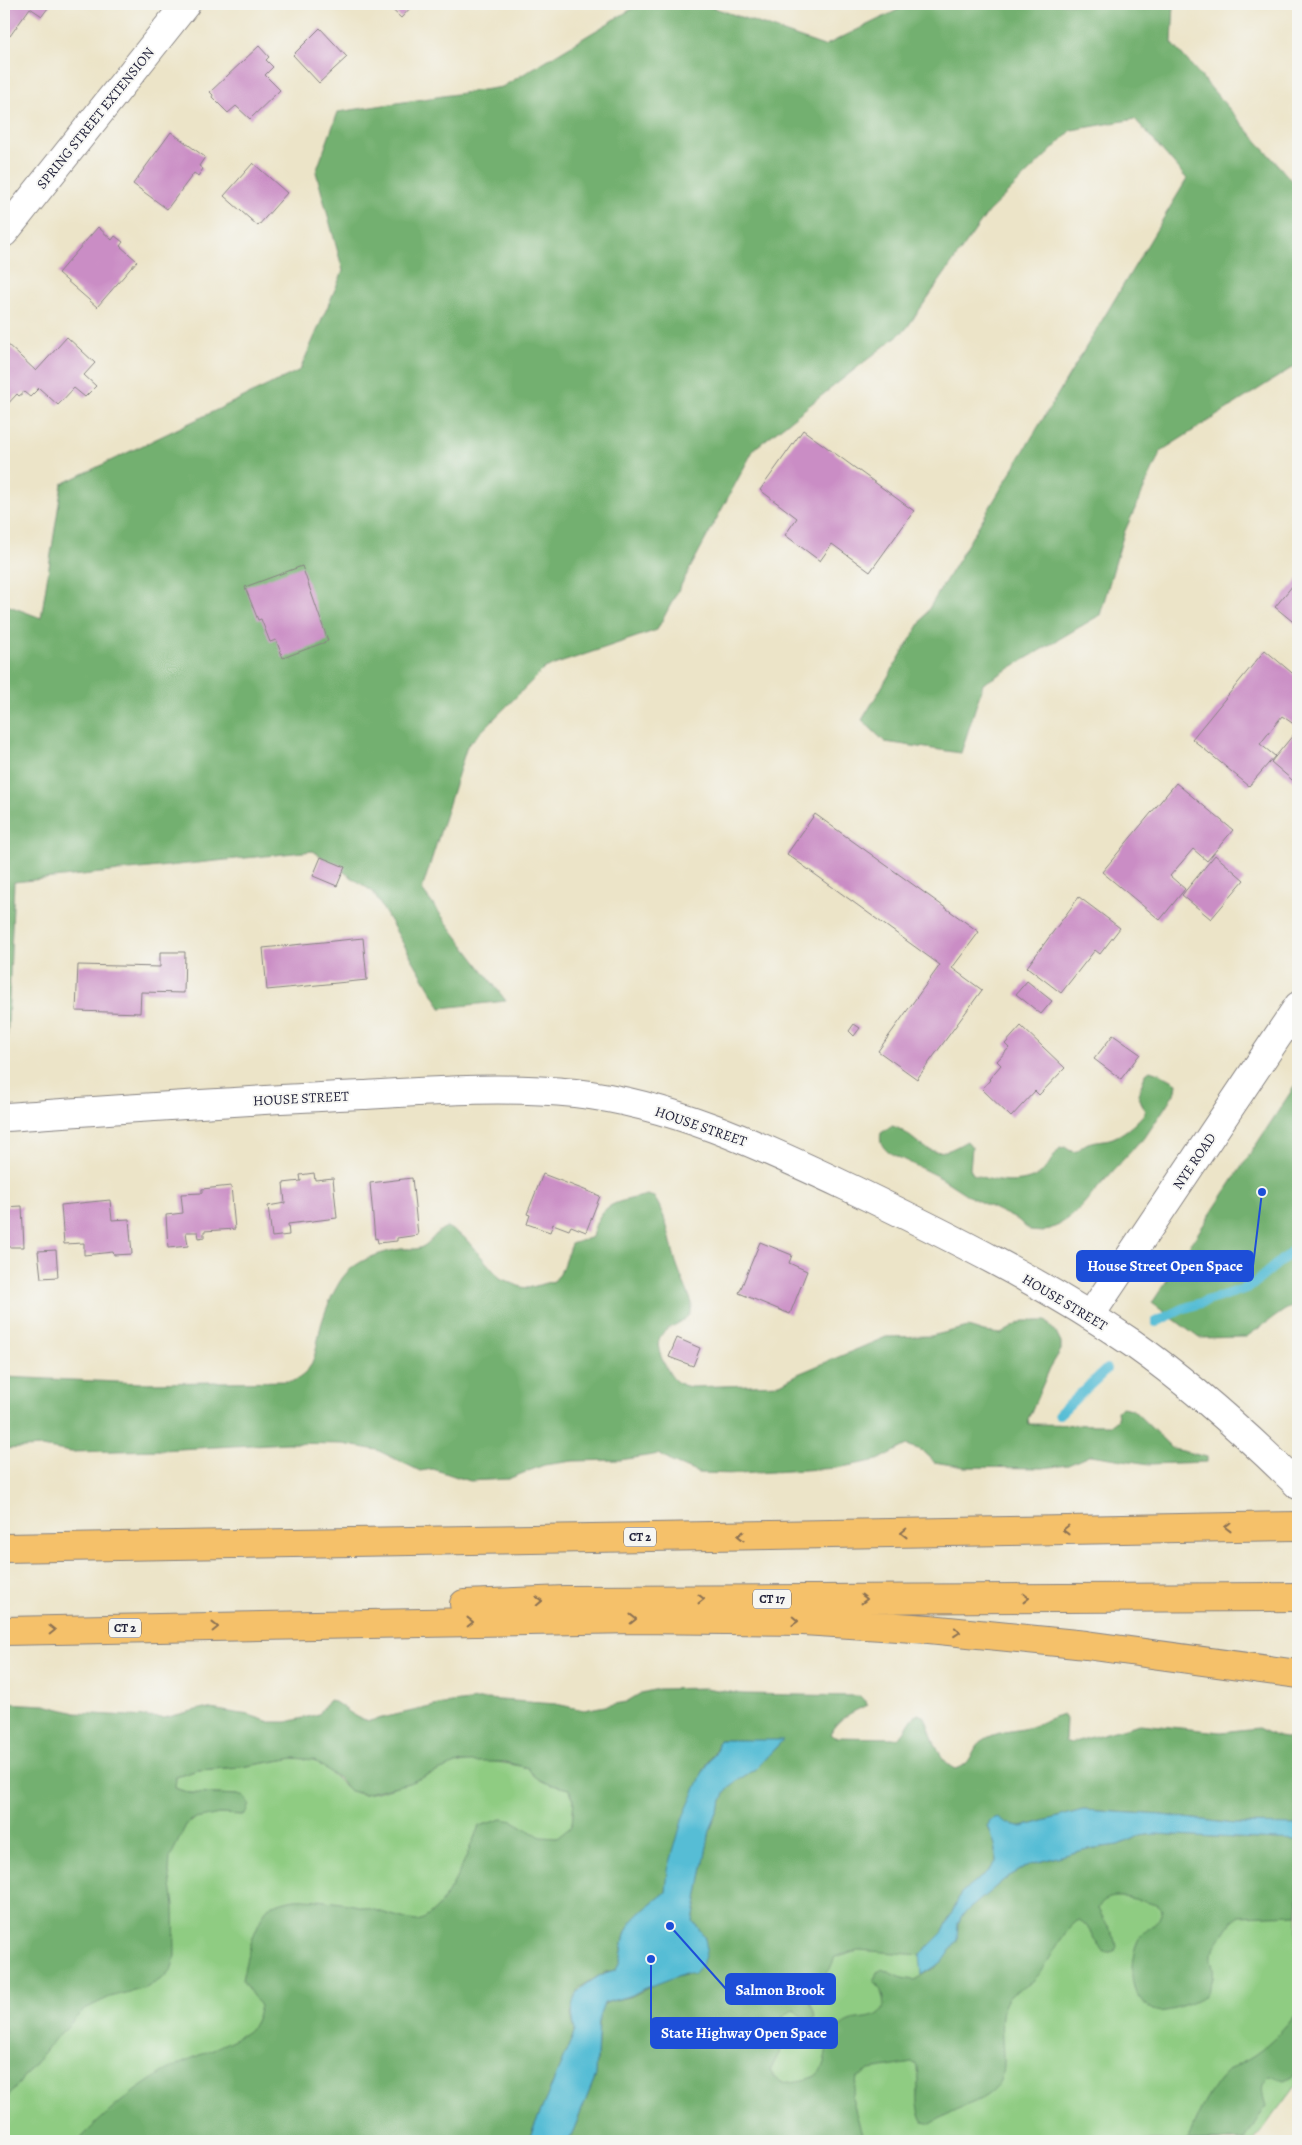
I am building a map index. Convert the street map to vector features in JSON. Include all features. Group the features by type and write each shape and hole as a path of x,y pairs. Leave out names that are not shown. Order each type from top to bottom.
{"highway":[{"name":"CT 2","path":"4,1548 1288,1526"},
{"name":"CT 17","path":"246,1626 382,1610 474,1603 565,1600 1298,1598"},
{"name":"CT 2","path":"4,1631 652,1619 803,1621 920,1629 1076,1644 1298,1674"}],"street":[{"name":"SPRING STREET EXTENSION","path":"4,233 186,4"},
{"name":"NYE ROAD","path":"1090,1316 1298,1006"},
{"name":"HOUSE STREET","path":"4,1117 329,1096 456,1091 547,1091 621,1100 702,1124 811,1170 931,1228 1050,1292 1133,1344 1190,1388 1251,1440 1298,1485"}],"green space":[{"path":"640,4 703,4 824,46 910,4 1174,4 1172,43 1291,180 1298,182 1298,364 1161,451 1124,533 1100,615 983,684 961,753 885,742 862,720 1187,179 1135,119 1072,130 988,212 906,329 754,449 657,630 545,668 467,746 422,890 506,1001 441,1008 373,892 313,851 14,882 6,1068 4,1067 4,604 41,618 62,484 300,370 343,271 316,172 338,112 502,87"},
{"path":"1150,1070 1177,1083 1176,1091 1144,1139 1139,1142 1079,1209 1059,1225 1043,1232 1030,1231 1018,1220 972,1198 941,1178 888,1152 881,1141 881,1133 892,1126 899,1128 923,1146 937,1152 951,1149 967,1141 972,1147 970,1169 973,1174 998,1181 1016,1182 1025,1180 1041,1173 1060,1148 1065,1147 1069,1150 1077,1151 1088,1143 1109,1139 1123,1133 1140,1119 1145,1112 1138,1094 1146,1073"},
{"path":"1298,1081 1298,1304 1285,1310 1246,1337 1199,1338 1152,1303"},
{"path":"647,1195 654,1197 667,1225 674,1255 692,1303 690,1313 685,1319 663,1333 659,1341 659,1351 666,1367 673,1379 683,1385 692,1387 780,1384 798,1374 886,1337 931,1336 968,1327 984,1332 1001,1334 1023,1321 1046,1321 1056,1333 1061,1343 1061,1350 1050,1368 1028,1419 1029,1424 1110,1425 1118,1419 1117,1411 1122,1407 1132,1409 1173,1449 1207,1457 1207,1462 1149,1464 1091,1455 1068,1465 1042,1468 964,1467 934,1462 921,1450 907,1445 878,1460 837,1468 739,1474 698,1473 659,1454 620,1460 573,1461 544,1465 508,1479 469,1481 433,1469 420,1471 377,1450 343,1444 287,1443 161,1450 71,1452 42,1447 4,1449 4,1377 141,1383 293,1381 308,1370 312,1363 320,1328 337,1286 348,1271 362,1261 393,1250 420,1248 428,1243 439,1231 447,1227 464,1237 500,1278 528,1288 554,1281 560,1274 571,1244 592,1237 600,1216 611,1205"},
{"path":"705,1688 743,1694 858,1696 866,1701 867,1705 846,1716 833,1728 830,1734 834,1737 897,1738 918,1714 925,1717 933,1739 944,1760 956,1769 969,1760 975,1748 987,1738 1031,1727 1063,1714 1066,1719 1065,1741 1070,1743 1140,1724 1221,1732 1258,1728 1278,1737 1298,1740 1298,1825 1234,1824 1163,1815 1083,1810 1022,1827 1007,1823 988,1825 996,1849 996,1862 990,1870 961,1893 943,1932 920,1955 858,1950 835,1957 830,1969 822,1979 805,1980 803,1983 815,2018 808,2021 794,2010 782,2019 776,2030 781,2050 770,2070 774,2077 783,2083 806,2079 818,2074 823,2064 829,2041 835,2030 855,2019 875,2016 879,2013 883,2008 884,2001 882,1993 874,1980 877,1972 883,1969 902,1978 914,1980 935,1968 957,1940 958,1924 962,1915 1006,1878 1031,1864 1087,1849 1118,1845 1139,1836 1155,1834 1298,1841 1298,1914 1239,1916 1232,1921 1211,1954 1213,1976 1211,1984 1203,1997 1187,2005 1160,2012 1152,2010 1138,1996 1134,1987 1132,1971 1136,1945 1142,1935 1157,1921 1162,1909 1157,1905 1124,1897 1116,1897 1102,1902 1098,1909 1115,1938 1117,1947 1114,1951 1106,1953 1102,1950 1087,1927 1079,1920 1072,1925 1040,1973 1034,1980 1010,1996 1005,2004 1001,2024 1003,2068 997,2086 981,2099 951,2112 931,2124 924,2122 921,2116 918,2102 916,2064 912,2063 870,2070 857,2078 852,2098 862,2134 858,2141 569,2141 596,2075 600,2008 607,2003 632,1996 670,1978 694,1974 705,1938 693,1921 710,1830 725,1793 735,1782 755,1769 782,1741 719,1740 702,1774 680,1832 671,1862 666,1892 643,1910 629,1926 624,1937 620,1961 615,1970 605,1972 579,1988 571,2015 575,2031 528,2141 78,2141 112,2109 137,2089 163,2072 237,2038 251,2028 260,2006 242,1980 255,1932 269,1906 295,1899 317,1900 359,1906 418,1921 428,1916 447,1894 463,1865 479,1826 502,1819 513,1821 541,1837 557,1838 572,1826 574,1799 569,1789 551,1785 541,1780 528,1768 505,1762 461,1762 409,1783 364,1794 350,1791 338,1778 314,1760 294,1758 241,1767 198,1770 176,1777 175,1788 189,1793 238,1795 244,1797 249,1803 245,1815 219,1814 191,1820 186,1825 170,1858 169,1872 174,1905 175,1956 172,1968 163,1978 146,1988 110,1997 85,2009 54,2040 4,2102 4,1703 45,1705 76,1713 164,1718 204,1708 249,1715 270,1722 287,1722 319,1714 328,1701 331,1700 363,1720 369,1721 443,1704 486,1699 556,1704 584,1710 626,1702 641,1693 658,1689"},
{"path":"293,1758 316,1761 346,1787 359,1794 378,1792 460,1763 476,1761 512,1764 528,1768 536,1777 551,1785 569,1789 574,1799 572,1826 1247,1814 1298,1824 1298,2082 1254,2141 4,2141 4,1836 186,1825 206,1815 245,1815 238,1795 189,1793 175,1788 176,1777 198,1770 241,1767"},
{"path":"1298,2012 1298,2069 1292,2078 1285,2081 1270,2076 1264,2082 1262,2089 1266,2105 1244,2141 1188,2141 1194,2123 1215,2085 1237,2064 1251,2057 1267,2045"}],"water":[{"path":"719,1740 783,1740 755,1769 735,1782 725,1793 710,1830 693,1921 706,1942 703,1962 694,1974 685,1973 632,1995 604,2003 599,2017 596,2075 569,2141 528,2141 575,2031 572,2007 576,1995 585,1985 615,1970 620,1961 624,1937 629,1926 643,1910 666,1892 668,1870 683,1817 703,1772 716,1751"},
{"path":"1083,1810 1163,1815 1234,1824 1298,1825 1298,1841 1155,1834 1139,1836 1118,1845 1087,1849 1031,1864 1006,1878 962,1915 958,1924 957,1940 942,1962 922,1975 920,1955 943,1932 961,1893 990,1870 996,1862 996,1849 988,1825 990,1820 998,1817 1007,1823 1022,1827"}],"building":[{"path":"4,4 51,4 42,16 30,8 10,36 4,31"},
{"path":"386,4 414,4 401,18"},
{"path":"320,28 347,57 319,83 293,55"},
{"path":"259,46 269,57 266,60 273,67 265,75 280,90 250,119 236,106 228,113 212,97 213,95 210,92"},
{"path":"171,132 205,157 199,166 203,169 198,176 194,173 167,209 133,184"},
{"path":"253,163 287,193 258,226 224,196"},
{"path":"98,227 112,240 115,236 123,242 120,246 137,261 97,307 58,273"},
{"path":"67,337 95,363 84,375 96,386 85,397 74,388 58,405 39,388 30,397 24,392 19,396 17,394 4,408 4,345 6,343 36,371"},
{"path":"803,430 914,511 870,572 832,544 820,561 785,535 797,518 760,490"},
{"path":"302,566 328,641 283,658 276,640 270,642 261,619 258,620 245,587"},
{"path":"1298,579 1298,626 1275,607"},
{"path":"1265,650 1298,678 1298,727 1282,716 1260,744 1275,756 1249,786 1192,739"},
{"path":"1298,729 1298,785 1271,762"},
{"path":"1176,783 1233,830 1207,861 1193,849 1170,876 1185,889 1160,920 1102,872"},
{"path":"815,814 979,932 952,968 982,990 917,1079 878,1051 940,965 787,854"},
{"path":"1215,855 1244,880 1211,919 1182,895"},
{"path":"321,857 345,867 337,886 313,876"},
{"path":"1079,897 1120,928 1100,954 1095,950 1061,993 1027,967"},
{"path":"363,938 367,980 267,990 263,948"},
{"path":"160,952 185,952 184,993 141,992 140,1013 76,1011 78,965 160,967"},
{"path":"1027,981 1052,1001 1041,1014 1016,994"},
{"path":"854,1024 860,1028 854,1036 849,1031"},
{"path":"1021,1026 1065,1068 1039,1095 1035,1091 1011,1117 982,1089 1001,1065 997,1061 1009,1048 1005,1044"},
{"path":"1113,1035 1140,1054 1121,1079 1094,1059"},
{"path":"314,1173 315,1180 333,1178 337,1218 288,1224 289,1235 272,1237 268,1206 285,1203 283,1183 301,1181 300,1175"},
{"path":"543,1174 600,1196 586,1232 571,1226 569,1230 553,1224 550,1232 527,1224 530,1215 527,1214"},
{"path":"412,1178 418,1235 397,1238 397,1241 378,1243 377,1238 375,1239 370,1183"},
{"path":"231,1186 235,1229 204,1231 204,1237 199,1238 198,1232 186,1232 188,1246 168,1248 166,1215 183,1213 181,1194 202,1193 202,1189"},
{"path":"110,1200 112,1220 129,1219 132,1254 114,1255 113,1252 84,1255 84,1243 64,1244 61,1205"},
{"path":"22,1206 24,1247 4,1247 4,1207"},
{"path":"760,1242 792,1255 789,1263 807,1271 790,1314 739,1293"},
{"path":"56,1250 58,1277 41,1278 38,1251"},
{"path":"677,1338 700,1348 693,1366 669,1357"}],"waterway":[{"path":"1156,1322 1182,1309 1250,1287 1298,1246"},
{"path":"1059,1414 1107,1369"}],"place":[{"name":"House Street Open Space","path":"1262,1192"},
{"name":"Salmon Brook","path":"670,1926"},
{"name":"State Highway Open Space","path":"651,1959"}]}
